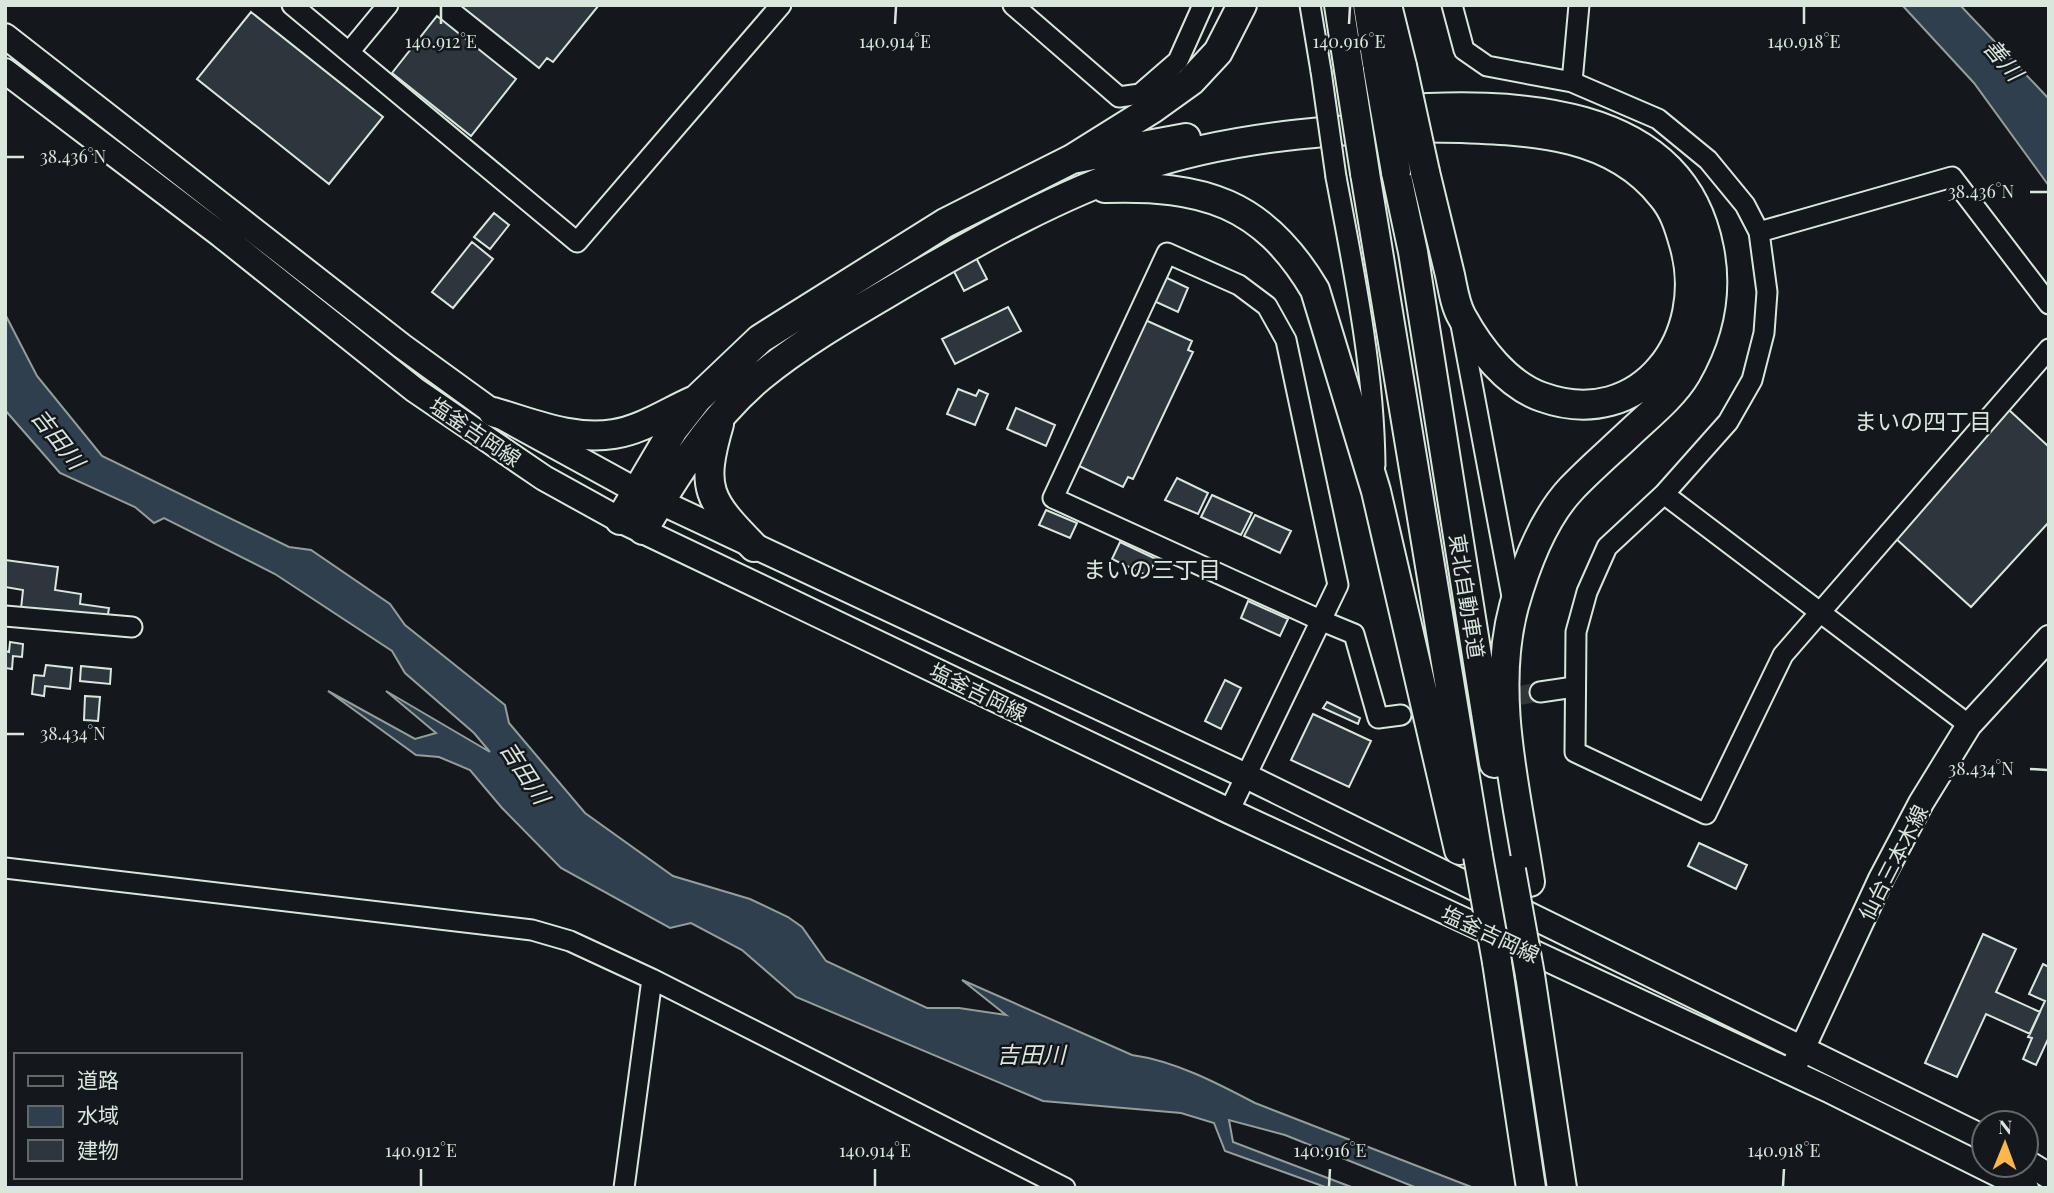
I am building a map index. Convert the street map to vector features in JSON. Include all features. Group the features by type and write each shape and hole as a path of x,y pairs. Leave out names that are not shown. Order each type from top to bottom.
{"highway":[{"path":"632,525 648,497 673,430 698,398 760,339 945,223 1072,159 1191,81 1218,52 1242,5"},
{"name":"東北自動車道","path":"1339,5 1468,853 1525,1142 1531,1188"},
{"name":"東北自動車道","path":"1368,5 1390,67 1395,172 1413,251 1538,979 1562,1188"},
{"path":"648,497 675,474 722,415 761,376 860,309 1018,219 1140,168 1194,153 1303,134 1431,127 1506,130 1567,137 1615,155 1646,176 1671,207 1691,269 1692,301 1683,332 1670,360 1647,382 1621,398 1597,405 1567,404 1537,396 1506,376 1482,348 1459,314 1425,172 1390,67 1387,5"},
{"path":"1072,159 1311,116 1431,107 1511,108 1574,118 1612,131 1643,148 1668,169 1690,199 1706,232 1713,270 1712,304 1705,340 1684,377 1569,491 1548,522 1514,607 1506,655 1505,690 1521,876"},
{"path":"1088,188 1138,187 1178,190 1225,204 1274,233 1297,260 1315,290 1376,491 1468,853"},
{"path":"493,412 568,434 596,436 617,434 698,398"},
{"path":"722,415 710,457 709,485 725,518 754,547"}],"main road":[{"name":"塩釜吉岡線","path":"5,36 402,346 493,412 648,497 1246,776 1970,1131"},
{"name":"塩釜吉岡線","path":"5,71 221,235 415,390 544,478 632,525 1230,811 1792,1073 2026,1188"},
{"name":"仙台三本木線","path":"1792,1073 1881,879 1921,803 1969,725 2049,638"}],"street":[{"path":"292,5 577,242 781,5"},
{"path":"350,51 388,5"},
{"path":"1013,5 1119,97 1140,94 1178,61 1203,5"},
{"path":"1310,5 1336,177 1356,281 1374,414 1376,491"},
{"path":"1452,5 1464,50 1487,66 1572,82 1658,120 1708,160 1745,205 1759,232 1767,292 1764,333 1752,380 1728,422 1664,494 1607,547 1587,592 1576,632 1575,752 1706,814 1783,655 2049,348"},
{"path":"1572,82 1579,5"},
{"path":"1759,232 1952,177 2049,304"},
{"path":"1230,811 1320,620 1338,584 1286,340 1267,306 1239,285 1167,253 1054,498 1320,620 1354,634 1378,718 1401,715"},
{"path":"1459,314 1514,607"},
{"path":"1664,494 1969,725"},
{"path":"5,616 132,627"},
{"path":"1540,692 1574,687"},
{"path":"5,868 532,930 570,941 652,979 1065,1188"},
{"path":"624,1188 652,979"}],"water":[{"name":"善川","path":"1902,5 1960,5 2049,99 2049,186 1974,83"},
{"name":"吉田川","path":"5,314 37,376 102,456 289,547 311,550 390,604 405,625 505,705 509,723 585,813 673,876 750,899 788,917 802,927 826,961 927,1008 959,1008 1006,1015 962,980 1132,1055 1180,1068 1255,1103 1474,1188 1417,1188 1285,1135 1229,1120 1233,1142 1354,1188 1328,1188 1225,1151 1214,1123 1181,1113 1043,1101 796,997 742,950 691,923 670,928 561,868 502,808 470,770 439,757 416,755 328,691 415,739 436,733 386,691 490,752 474,733 405,673 392,651 275,574 164,518 154,523 135,507 60,473 5,410"}],"building":[{"path":"460,5 599,5 553,62 547,58 539,68"},
{"path":"251,12 383,117 329,184 197,79"},
{"path":"437,16 516,79 471,136 392,73"},
{"path":"950,207 987,279 964,291 927,219"},
{"path":"494,213 509,225 490,249 474,237"},
{"path":"472,242 493,259 453,308 432,292"},
{"path":"1165,277 1188,288 1178,312 1154,301"},
{"path":"1008,307 1021,331 955,364 942,339"},
{"path":"1143,319 1192,341 1188,350 1193,352 1133,479 1128,477 1123,487 1075,464"},
{"path":"958,389 976,396 979,390 988,394 975,425 947,414"},
{"path":"1016,408 1055,425 1046,446 1007,429"},
{"path":"2008,409 2049,447 2049,522 1971,607 1894,537"},
{"path":"1177,478 1208,493 1198,514 1165,500"},
{"path":"1212,495 1252,513 1241,535 1201,517"},
{"path":"1046,510 1077,523 1070,538 1039,525"},
{"path":"1255,515 1291,531 1280,553 1244,536"},
{"path":"1120,542 1156,559 1148,576 1112,559"},
{"path":"5,560 58,567 55,590 81,594 80,604 109,608 107,620 21,609 23,590 5,587"},
{"path":"1248,601 1288,619 1280,636 1241,618"},
{"path":"10,642 23,644 22,657 13,656 12,669 5,668 5,651 9,652"},
{"path":"46,665 72,668 70,689 45,686 44,696 32,694 34,675 44,676"},
{"path":"81,666 111,669 110,684 80,681"},
{"path":"1225,680 1241,688 1221,729 1205,721"},
{"path":"85,696 100,697 98,721 84,720"},
{"path":"1327,702 1360,718 1358,724 1323,708"},
{"path":"1313,714 1371,741 1349,787 1291,760"},
{"path":"1699,843 1747,865 1736,889 1688,866"},
{"path":"1983,934 2016,949 1996,992 2040,1012 2030,1034 1986,1014 1957,1077 1925,1063"},
{"path":"2043,964 2049,967 2049,1037 2036,1065 2023,1059 2032,1038 2028,1037 2045,1001 2029,994"}],"tunnel":[{"path":"1401,715 1540,692"}],"district":[{"name":"まいの四丁目","path":"1923,420"},
{"name":"まいの三丁目","path":"1152,568"}]}
